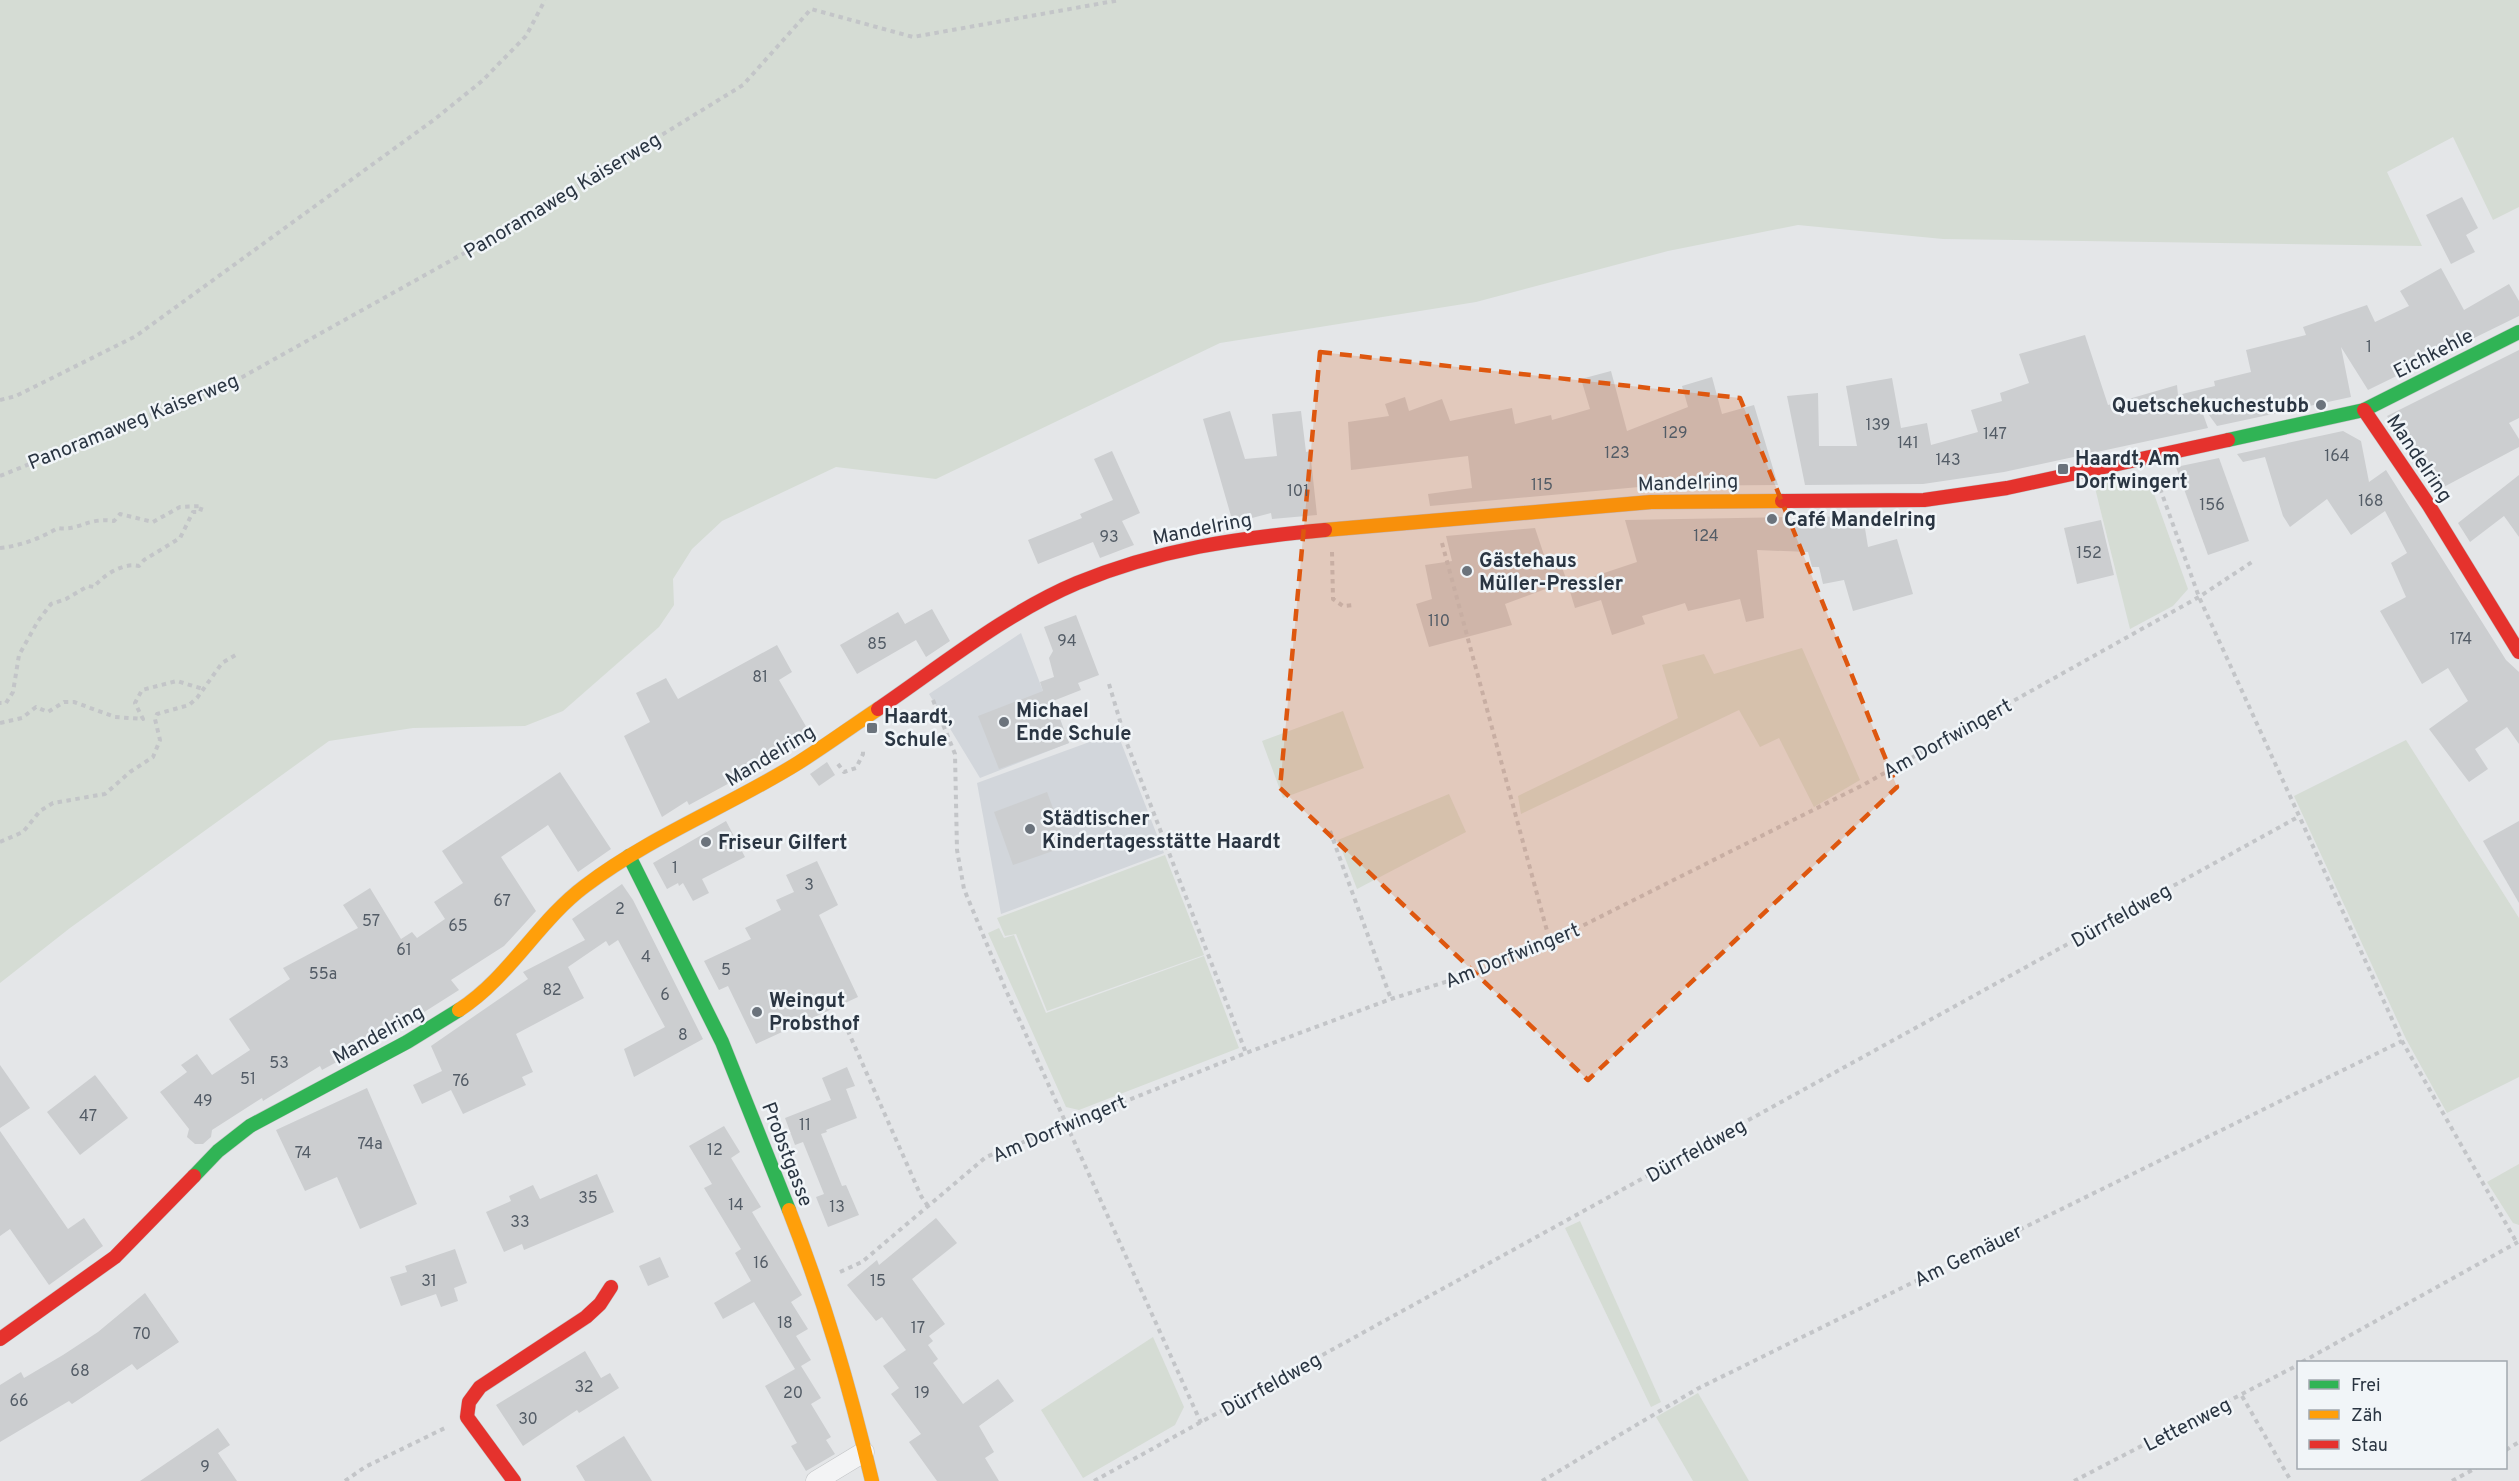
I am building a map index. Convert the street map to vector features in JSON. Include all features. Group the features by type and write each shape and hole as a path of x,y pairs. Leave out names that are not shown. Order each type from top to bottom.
{"street":[{"name":"Eichkehle","path":"2364,410 2519,332"},
{"name":"Mandelring","path":"0,1339 115,1257 218,1151 250,1126 407,1042 464,1007 501,973 565,903 629,856 798,763 1010,620 1075,584 1135,561 1239,538 1651,502 1924,500 2007,488 2149,459 2364,410 2512,622 2519,652"},
{"name":"Probstgasse","path":"629,856 722,1042 818,1282 846,1372 872,1481"},
{"path":"514,1481 467,1417 468,1402 480,1387 586,1317 600,1304 611,1287"},
{"path":"816,1481 864,1452"}],"path":[{"path":"0,400 16,396 136,336 435,119 482,81 526,36 546,0"},
{"path":"1098,5 1106,0"},
{"name":"Panoramaweg Kaiserweg","path":"0,476 237,380 520,222 743,86 811,9 913,37 1120,0"},
{"path":"2149,459 2199,597 2402,1041 2518,1242 2304,1361"},
{"path":"0,548 14,547 58,528 68,529 92,520 114,522 120,514 153,522 180,507 202,506 200,512 193,512 180,538 144,560 139,566 131,564 121,568 101,578 94,587 87,586 66,599 51,604 19,655 14,692 6,703 0,703"},
{"path":"1437,522 1550,942"},
{"path":"1333,531 1333,599 1343,606 1354,604"},
{"name":"Am Dorfwingert","path":"818,1282 861,1262 986,1156 1246,1053 1391,999 1487,969 1550,942 1863,785 2199,597 2255,561"},
{"path":"0,842 23,832 40,811 53,803 97,797 113,789 130,772 153,757 160,740 155,719 157,714 162,710 176,710 189,705 222,663 239,654"},
{"path":"923,678 955,754 957,850 964,889 1201,1423"},
{"path":"0,723 22,718 36,707 48,712 64,702 74,702 115,717 143,719 135,703 142,690 177,681 203,688"},
{"path":"1110,684 1126,741 1246,1053"},
{"name":"Dürrfeldweg","path":"1094,1481 2298,817"},
{"path":"1330,831 1391,999"},
{"path":"844,1022 921,1196 928,1206"},
{"name":"Am Gemäuer","path":"1542,1481 1697,1389 2402,1041"},
{"name":"Lettenweg","path":"2074,1481 2297,1366"},
{"path":"2242,1396 2290,1481"},
{"path":"345,1481 365,1467 467,1417"},
{"path":"2452,1481 2473,1469"}],"highlighted area":[{"path":"1320,352 1740,398 1897,787 1588,1080 1280,788"}],"shaded area":[{"path":"0,0 2519,0 2519,207 2493,220 2453,137 2387,172 2422,246 1943,239 1798,225 1668,251 1476,302 1220,343 936,479 836,467 722,521 692,549 673,579 674,605 659,627 563,711 525,726 413,728 329,741 70,928 0,983"},
{"path":"2133,474 2149,480 2188,589 2173,606 2130,629 2094,484"},
{"name":"Michael Ende Schule","path":"1021,633 1043,691 1049,689 1069,743 980,778 929,694"},
{"path":"1802,648 1860,780 1814,807 1779,738 1760,747 1739,710 1521,814 1518,796 1678,718 1662,665 1704,654 1714,674"},
{"path":"1343,711 1364,768 1283,798 1262,741"},
{"path":"1117,732 1164,853 1001,914 977,783"},
{"path":"2406,740 2519,918 2519,1077 2447,1113 2406,1039 2294,796"},
{"path":"1449,794 1466,832 1357,889 1338,840"},
{"path":"1165,855 1204,955 1047,1011 1016,934 1005,936 997,918"},
{"path":"999,928 1004,938 1014,935 1046,1013 1204,956 1239,1048 1079,1110 1066,1107 988,933"},
{"path":"2519,1164 2519,1225 2513,1223 2487,1182"},
{"path":"1580,1221 1661,1402 1651,1407 1565,1228"},
{"path":"1153,1337 1184,1407 1175,1425 1083,1478 1041,1410"},
{"path":"1698,1393 1749,1481 1693,1481 1656,1417"}],"building":[{"path":"2462,197 2478,228 2466,235 2475,252 2451,264 2426,215"},
{"path":"2441,268 2464,310 2509,284 2519,301 2519,316 2368,390 2341,347 2351,397 2217,426 2198,400 2208,428 2004,472 1923,484 1805,485 1787,396 1818,393 1819,446 1857,446 1846,386 1892,378 1901,428 1927,423 1931,445 1978,432 1971,410 2002,401 2000,393 2029,383 2019,354 2085,335 2108,405 2177,385 2178,395 2215,386 2214,381 2251,372 2246,350 2306,335 2303,327 2367,305 2375,322 2409,306 2400,291"},
{"path":"2519,350 2519,418 2509,423 2519,439 2519,447 2438,490 2387,416"},
{"path":"1611,371 1627,431 1688,407 1682,386 1712,377 1722,414 1754,405 1778,485 1650,486 1430,506 1428,494 1472,488 1468,456 1351,470 1348,422 1389,416 1385,404 1405,397 1409,411 1442,399 1450,421 1512,408 1515,424 1551,415 1552,420 1590,409 1581,379"},
{"path":"1230,411 1245,459 1277,456 1272,414 1301,411 1306,452 1310,451 1317,515 1272,519 1271,513 1233,523 1203,419"},
{"path":"2343,431 2361,441 2369,482 2386,470 2506,660 2519,672 2519,744 2507,727 2475,749 2488,769 2469,782 2429,729 2468,701 2448,668 2422,684 2380,611 2406,597 2391,563 2407,553 2385,511 2351,535 2327,499 2290,527 2283,516 2265,457 2243,462 2237,454"},
{"path":"1112,451 1140,513 1122,521 1134,545 1100,558 1093,542 1038,564 1028,540 1082,518 1080,514 1113,500 1094,459"},
{"path":"2219,458 2249,541 2208,555 2176,467"},
{"path":"2519,475 2519,537 2504,516 2470,542 2458,523"},
{"path":"1863,516 1868,547 1897,539 1913,594 1853,611 1844,580 1823,584 1819,567 1812,567 1808,552 1757,550 1764,618 1746,622 1740,599 1688,611 1685,603 1642,616 1645,624 1612,635 1601,600 1575,608 1568,585 1637,562 1625,520 1787,517 1788,522 1809,517"},
{"path":"2101,520 2114,575 2077,584 2064,528"},
{"path":"1535,528 1546,561 1558,557 1567,581 1505,604 1512,625 1429,647 1416,604 1432,599 1425,565 1452,561 1446,536"},
{"path":"932,609 950,641 926,657 916,640 857,674 840,645 898,612 905,624"},
{"path":"1076,615 1099,675 1078,683 1081,690 1053,701 1069,743 999,769 978,716 1043,691 1040,682 1054,677 1049,658 1053,651 1044,627"},
{"path":"777,645 792,672 779,680 811,735 790,750 689,805 687,801 662,817 624,736 650,722 636,693 666,678 678,699"},
{"path":"827,762 835,775 819,786 810,774"},
{"path":"560,772 611,849 578,872 548,825 501,857 536,911 504,946 451,980 459,990 399,1028 322,1070 320,1066 263,1101 262,1098 212,1130 211,1137 203,1144 195,1144 187,1137 189,1129 160,1092 187,1072 181,1065 197,1054 212,1075 250,1050 229,1019 290,979 283,968 358,928 343,905 370,888 401,939 412,932 417,938 445,919 434,902 463,883 442,851"},
{"name":"Städtischer Kindertagesstätte Haardt","path":"1047,792 1067,846 1013,865 994,812"},
{"path":"726,821 745,857 702,879 709,893 693,901 683,883 667,889 653,863"},
{"path":"2519,821 2519,903 2483,841"},
{"path":"817,861 838,905 819,915 858,997 756,1044 728,986 719,990 704,961 751,939 745,928 781,910 776,900 794,892 786,875"},
{"path":"622,884 633,900 703,1039 634,1077 624,1049 665,1027 618,940 609,946 606,941 568,967 584,998 516,1034 533,1072 522,1077 526,1085 463,1114 451,1090 422,1104 413,1085 442,1071 431,1046 528,979 523,972 585,940 572,919"},
{"path":"0,1065 30,1108 0,1128"},
{"path":"847,1067 855,1086 846,1089 857,1118 821,1134 842,1186 846,1185 859,1215 828,1227 816,1197 824,1194 803,1142 795,1145 785,1118 831,1100 822,1078"},
{"path":"95,1075 128,1118 80,1155 47,1112"},
{"path":"367,1088 417,1204 360,1229 337,1177 305,1191 276,1130"},
{"path":"724,1126 740,1152 731,1158 761,1207 752,1212 802,1295 791,1302 808,1329 796,1336 811,1360 801,1366 821,1398 811,1404 831,1437 826,1440 835,1454 806,1471 791,1446 797,1443 765,1386 795,1369 754,1302 723,1319 714,1303 751,1281 735,1253 741,1249 704,1188 712,1184 689,1146"},
{"path":"0,1131 68,1229 84,1218 103,1246 49,1285 10,1229 0,1236"},
{"path":"597,1174 614,1212 524,1250 522,1244 504,1252 486,1212 511,1201 509,1196 533,1185 540,1199"},
{"path":"936,1218 957,1243 912,1279 945,1324 929,1336 933,1341 928,1345 938,1359 933,1363 963,1404 998,1379 1014,1401 979,1426 994,1452 985,1458 999,1481 937,1481 909,1442 921,1434 891,1394 899,1388 883,1366 906,1350 882,1317 876,1321 847,1285 877,1260 879,1265"},
{"path":"455,1249 467,1283 454,1288 458,1301 441,1307 436,1294 401,1306 390,1277 407,1272 405,1266"},
{"path":"660,1257 669,1277 648,1286 639,1266"},
{"path":"145,1293 179,1342 137,1370 132,1364 72,1404 69,1401 0,1442 0,1385 21,1372 24,1378 63,1355 98,1332"},
{"path":"585,1351 601,1378 610,1373 619,1388 579,1413 577,1410 523,1446 496,1405"},
{"path":"218,1428 230,1445 218,1453 237,1481 140,1481"},
{"path":"624,1436 652,1481 585,1481 576,1466"}],"traffic: fast":[{"path":"2228,440 2364,410 2519,332"},
{"path":"629,856 722,1042 789,1210"},
{"path":"194,1176 218,1151 250,1126 407,1042 459,1010"}],"traffic: slow":[{"path":"1325,530 1651,502 1782,501"},
{"path":"459,1010 493,982 568,900 610,868 663,836 772,779 878,709"},
{"path":"789,1210 835,1344 872,1481"}],"traffic: jam":[{"path":"2364,410 2428,504 2519,652"},
{"path":"1782,501 1924,500 2007,488 2228,440"},
{"path":"878,709 999,625 1077,583 1169,553 1230,541 1325,530"},
{"path":"0,1339 115,1257 194,1176"},
{"path":"514,1481 467,1417 469,1402 480,1387 586,1317 600,1304 611,1287"}],"place":[{"name":"Quetschekuchestubb","path":"2321,405"},
{"name":"Haardt, Am Dorfwingert","path":"2063,469"},
{"name":"Café Mandelring","path":"1772,519"},
{"name":"Gästehaus Müller-Pressler","path":"1467,571"},
{"name":"Michael Ende Schule","path":"1004,722"},
{"name":"Haardt, Schule","path":"872,728"},
{"name":"Städtischer Kindertagesstätte Haardt","path":"1030,829"},
{"name":"Friseur Gilfert","path":"706,842"},
{"name":"Weingut Probsthof","path":"757,1012"}]}
